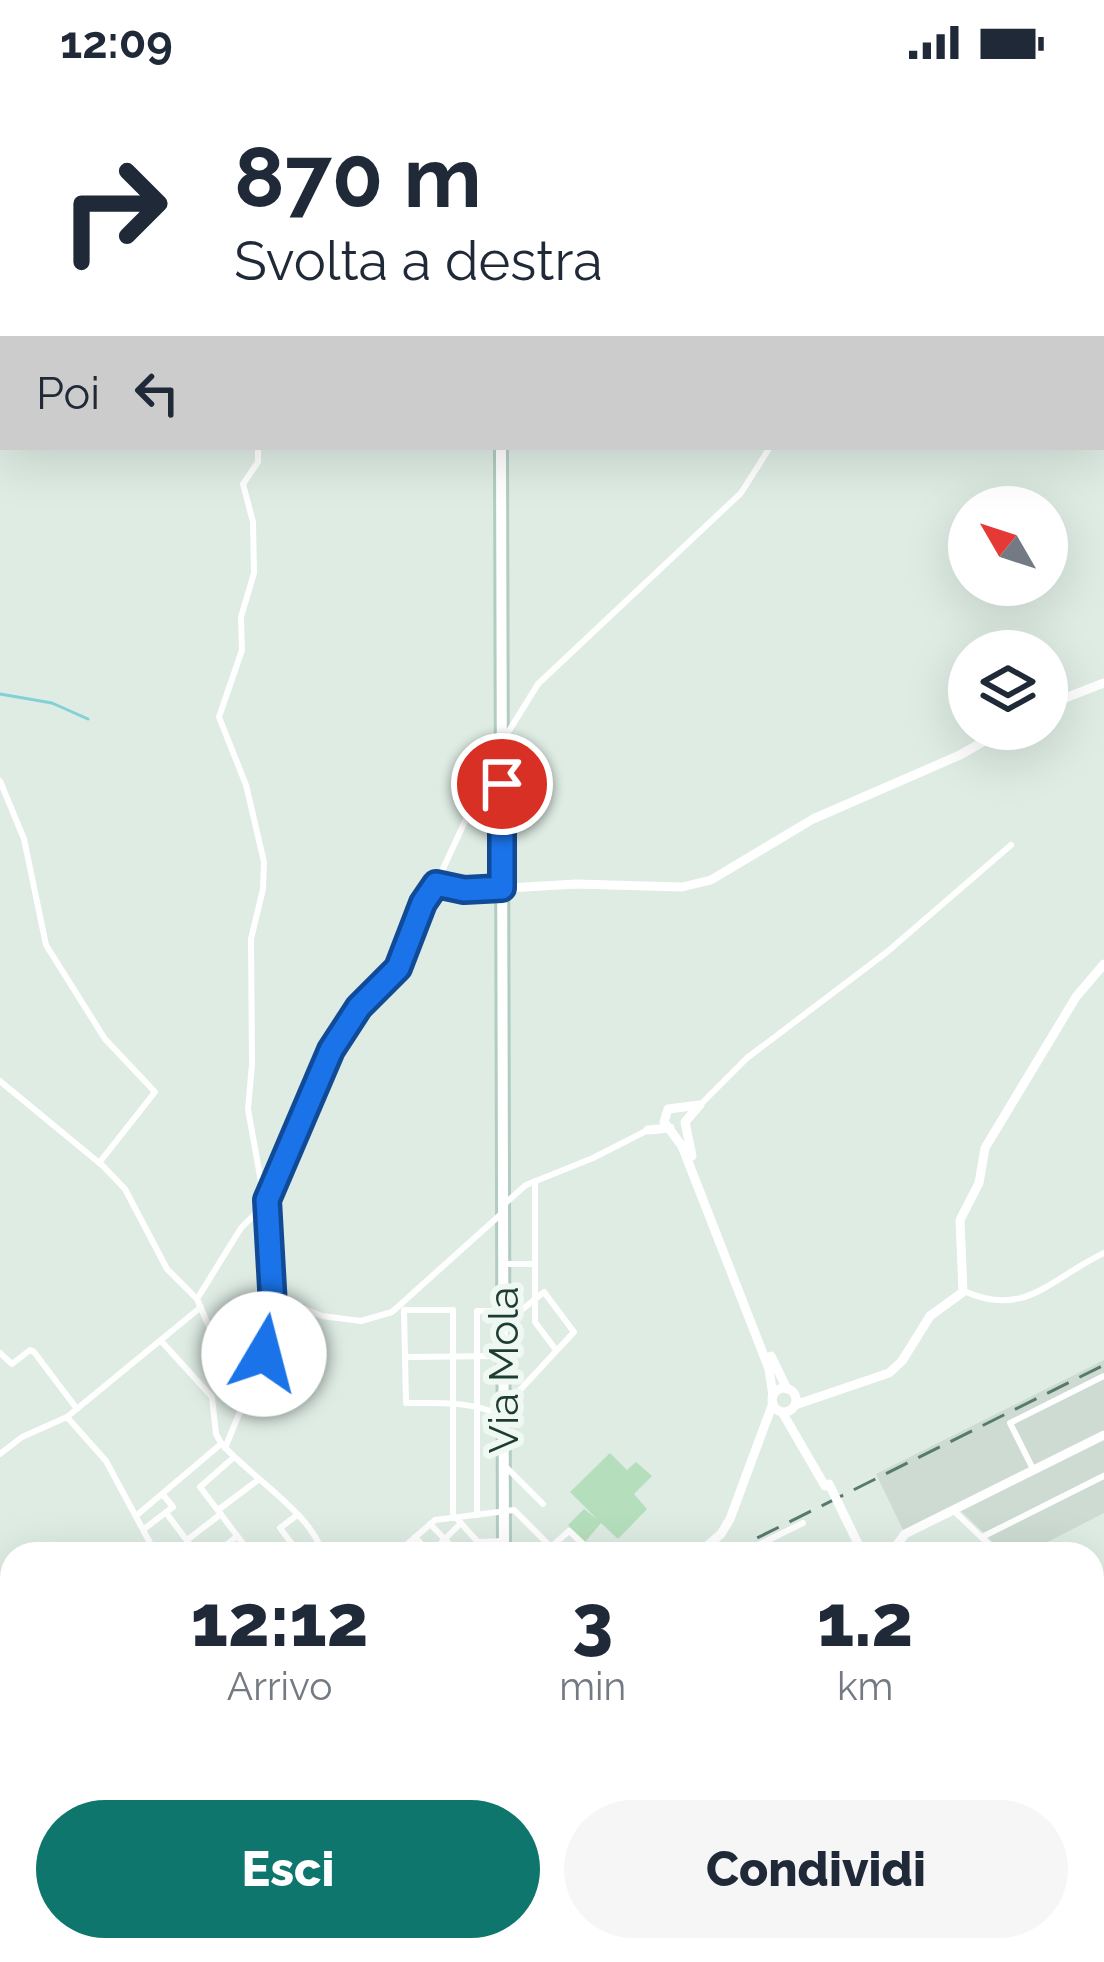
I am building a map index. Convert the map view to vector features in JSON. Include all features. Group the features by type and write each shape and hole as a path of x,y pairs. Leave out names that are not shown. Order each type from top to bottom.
{"main road":[{"name":"Via Mola","path":"501,450 504,1542"}],"street":[{"path":"136,1516 223,1446 266,1348 273,1306 265,1204 248,1109 251,939 264,862 246,785 219,717 242,650 241,617 254,574 254,522 243,484 258,462 257,450"},
{"path":"0,1454 22,1437 68,1418 121,1370 162,1342 199,1303 241,1228 265,1204 331,1050 359,1007 398,968 458,830 501,743 538,684 741,494 768,450"},
{"path":"1068,697 1104,683"},
{"path":"436,884 464,890 576,884 682,887 711,880 813,820 969,750"},
{"path":"0,781 24,839 46,945 105,1040 155,1092 99,1163"},
{"path":"647,1130 676,1129 685,1122 747,1058 887,952 1010,845"},
{"path":"964,1292 960,1220 979,1183 985,1148 1076,997 1104,964"},
{"path":"0,1081 127,1192 166,1269 199,1303 245,1397"},
{"path":"273,1306 292,1304 327,1317 361,1321 392,1312 535,1181 647,1130 671,1108 700,1105"},
{"path":"678,1108 684,1112 686,1139 710,1205 792,1399 797,1425 854,1542"},
{"path":"664,1115 682,1146 770,1369 777,1406 827,1485"},
{"path":"535,1181 536,1322 557,1351"},
{"path":"964,1292 996,1303 1014,1302 1104,1253"},
{"path":"502,1264 535,1264"},
{"path":"442,1542 457,1520 454,1403 453,1356 453,1310 404,1310 406,1403 454,1403 477,1404 502,1412 574,1332 544,1292 503,1318 477,1311 478,1356 477,1404 473,1515"},
{"path":"712,1542 730,1519 777,1406 792,1399 819,1400 889,1373 930,1316 964,1292"},
{"path":"162,1342 212,1397 216,1434 223,1446 297,1515 318,1542"},
{"path":"0,1353 12,1364 30,1350 34,1352 77,1409"},
{"path":"406,1357 503,1356"},
{"path":"1034,1471 1010,1423 1104,1376"},
{"path":"777,1406 792,1399"},
{"path":"68,1418 103,1457 150,1542"},
{"path":"766,1430 779,1422 789,1424"},
{"path":"900,1542 905,1534 1104,1435"},
{"path":"233,1458 200,1486 242,1542"},
{"path":"504,1465 543,1504"},
{"path":"982,1537 1104,1476"},
{"path":"166,1513 187,1540 257,1480"},
{"path":"144,1528 173,1507 163,1495"},
{"path":"410,1542 430,1524 514,1510 546,1542"},
{"path":"953,1510 987,1542"},
{"path":"290,1542 280,1528 297,1515"},
{"path":"457,1520 478,1542"},
{"path":"764,1542 803,1523"},
{"path":"430,1524 448,1542"},
{"path":"557,1542 569,1531 581,1542"},
{"path":"230,1542 237,1536"},
{"path":"415,1538 419,1542"}],"shaded area":[{"path":"1104,1360 1104,1434 905,1534 876,1474"},
{"path":"1104,1437 1104,1472 984,1533 960,1510"},
{"path":"1104,1479 1104,1513 1047,1542 993,1542 988,1537"}],"green space":[{"path":"610,1453 627,1470 636,1462 652,1476 634,1494 647,1509 618,1539 601,1523 585,1542 568,1525 584,1509 597,1519 570,1492"}],"waterway":[{"path":"0,694 52,703 88,719"}],"railway":[{"path":"749,1542 1104,1365"}],"route":[{"path":"264,1354 273,1306 265,1204 280,1165 331,1050 359,1007 398,968 423,903 436,884 464,890 502,888 502,784"}]}
